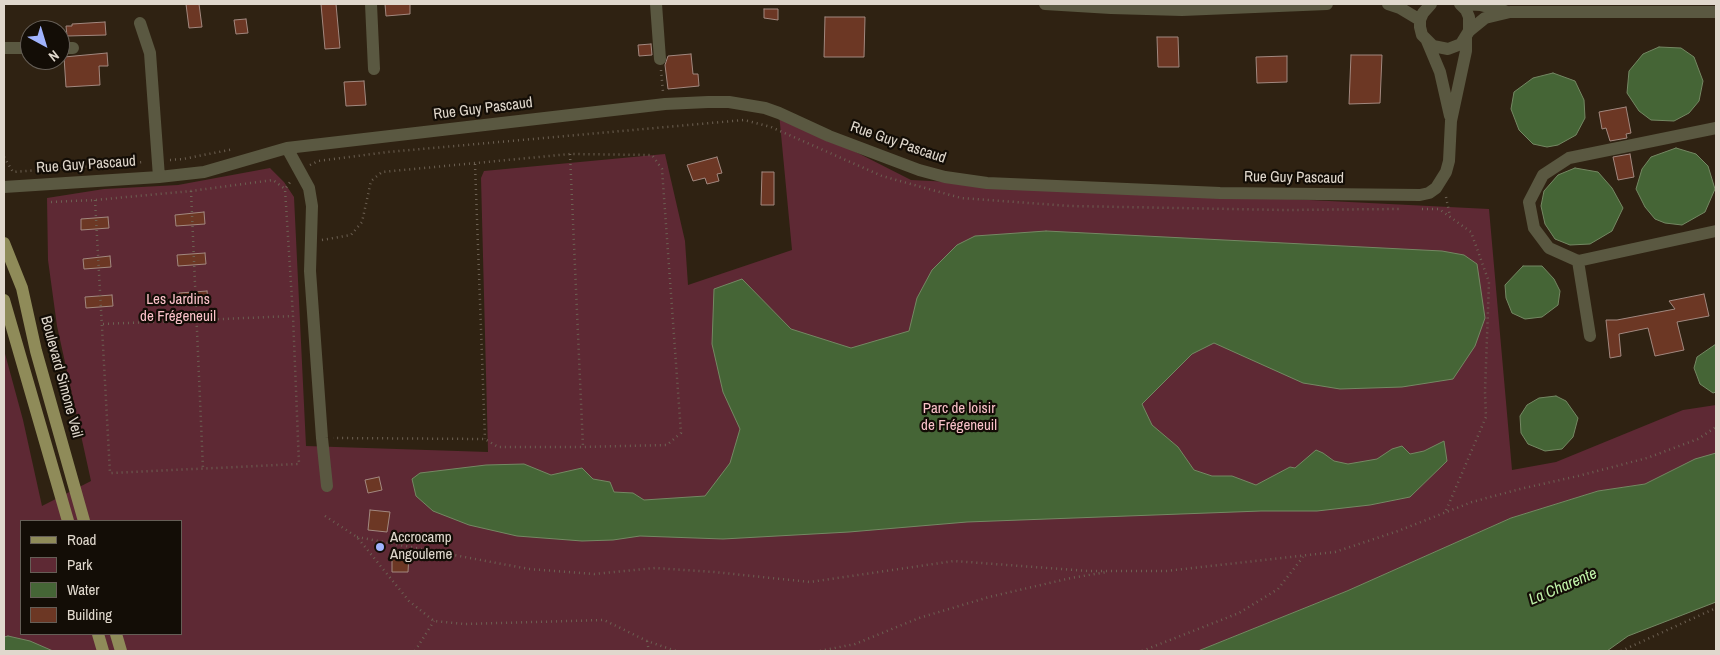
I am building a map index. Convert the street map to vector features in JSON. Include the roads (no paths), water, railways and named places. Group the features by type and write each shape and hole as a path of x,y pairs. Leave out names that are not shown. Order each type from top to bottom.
{"main road":[{"name":"Boulevard Simone Veil","path":"4,243 22,288 36,351 84,520"},
{"path":"4,300 68,520"},
{"path":"98,635 103,651"},
{"path":"116,635 121,651"}],"street":[{"path":"371,4 374,69"},
{"path":"656,4 660,59"},
{"path":"1045,4 1182,10 1327,4"},
{"path":"1388,4 1400,8 1420,20"},
{"path":"1431,4 1423,13 1420,27 1440,72 1451,121"},
{"path":"1460,4 1480,5 1510,12 1716,12"},
{"path":"1451,121 1468,35 1469,17 1466,10 1460,4"},
{"path":"1427,41 1440,49 1448,49 1461,44 1485,18 1510,12"},
{"path":"140,23 150,53 159,177"},
{"path":"4,48 20,48"},
{"name":"Rue Guy Pascaud","path":"4,187 159,177 204,172 287,148 665,104 728,102 765,108 779,113 828,136 911,168 945,177 987,183 1211,193 1406,196 1429,193 1442,180 1449,161 1451,121"},
{"path":"1716,128 1569,158 1543,175 1529,202 1534,228 1549,248 1578,261 1716,231"},
{"path":"287,148 308,188 312,206 310,271 327,486"},
{"path":"1578,261 1590,336"}],"water":[{"path":"1659,47 1681,48 1694,57 1703,81 1699,101 1689,113 1674,121 1651,120 1639,111 1627,93 1629,71 1643,54"},
{"path":"1553,73 1575,81 1584,100 1585,118 1576,135 1558,145 1547,147 1533,144 1519,130 1511,109 1514,92 1533,78"},
{"path":"1676,148 1696,154 1708,166 1715,189 1705,212 1682,225 1665,223 1655,219 1645,207 1636,189 1642,169 1651,157"},
{"path":"1575,168 1598,172 1612,188 1623,208 1612,231 1590,244 1570,245 1555,239 1545,224 1541,206 1544,191 1558,175"},
{"path":"1046,231 1442,251 1464,255 1477,264 1485,318 1475,346 1453,379 1402,387 1340,389 1303,383 1214,343 1192,354 1142,404 1152,425 1178,447 1194,470 1212,476 1232,476 1256,485 1290,467 1295,468 1316,450 1334,461 1348,464 1377,459 1392,449 1402,446 1410,454 1424,451 1444,441 1447,461 1410,497 1370,505 1317,511 1261,511 967,522 849,532 723,539 640,536 613,540 582,541 517,536 469,525 433,511 416,496 412,479 420,473 486,465 524,464 551,475 582,468 593,479 610,482 614,492 633,493 644,500 705,496 730,463 740,429 723,392 712,344 714,289 742,279 791,329 851,348 909,331 917,298 932,270 957,245 975,236"},
{"path":"1523,266 1542,266 1554,279 1560,291 1558,305 1542,317 1525,319 1512,313 1506,298 1505,285"},
{"path":"1716,344 1716,392 1713,393 1700,384 1694,368 1697,357"},
{"path":"1556,396 1566,401 1578,418 1573,437 1562,449 1545,451 1528,444 1521,433 1520,416 1527,405 1539,398"},
{"name":"La Charente","path":"1716,453 1716,602 1628,636 1607,651 1198,651 1347,591 1511,518 1598,491 1645,484 1695,459"},
{"path":"8,636 30,641 53,651 4,651 4,637"}],"place":[{"name":"Accrocamp Angouleme","path":"380,547"}],"park label":[{"name":"Les Jardins de Frégeneuil","path":"178,308"},
{"name":"Parc de loisir de Frégeneuil","path":"959,418"}]}
